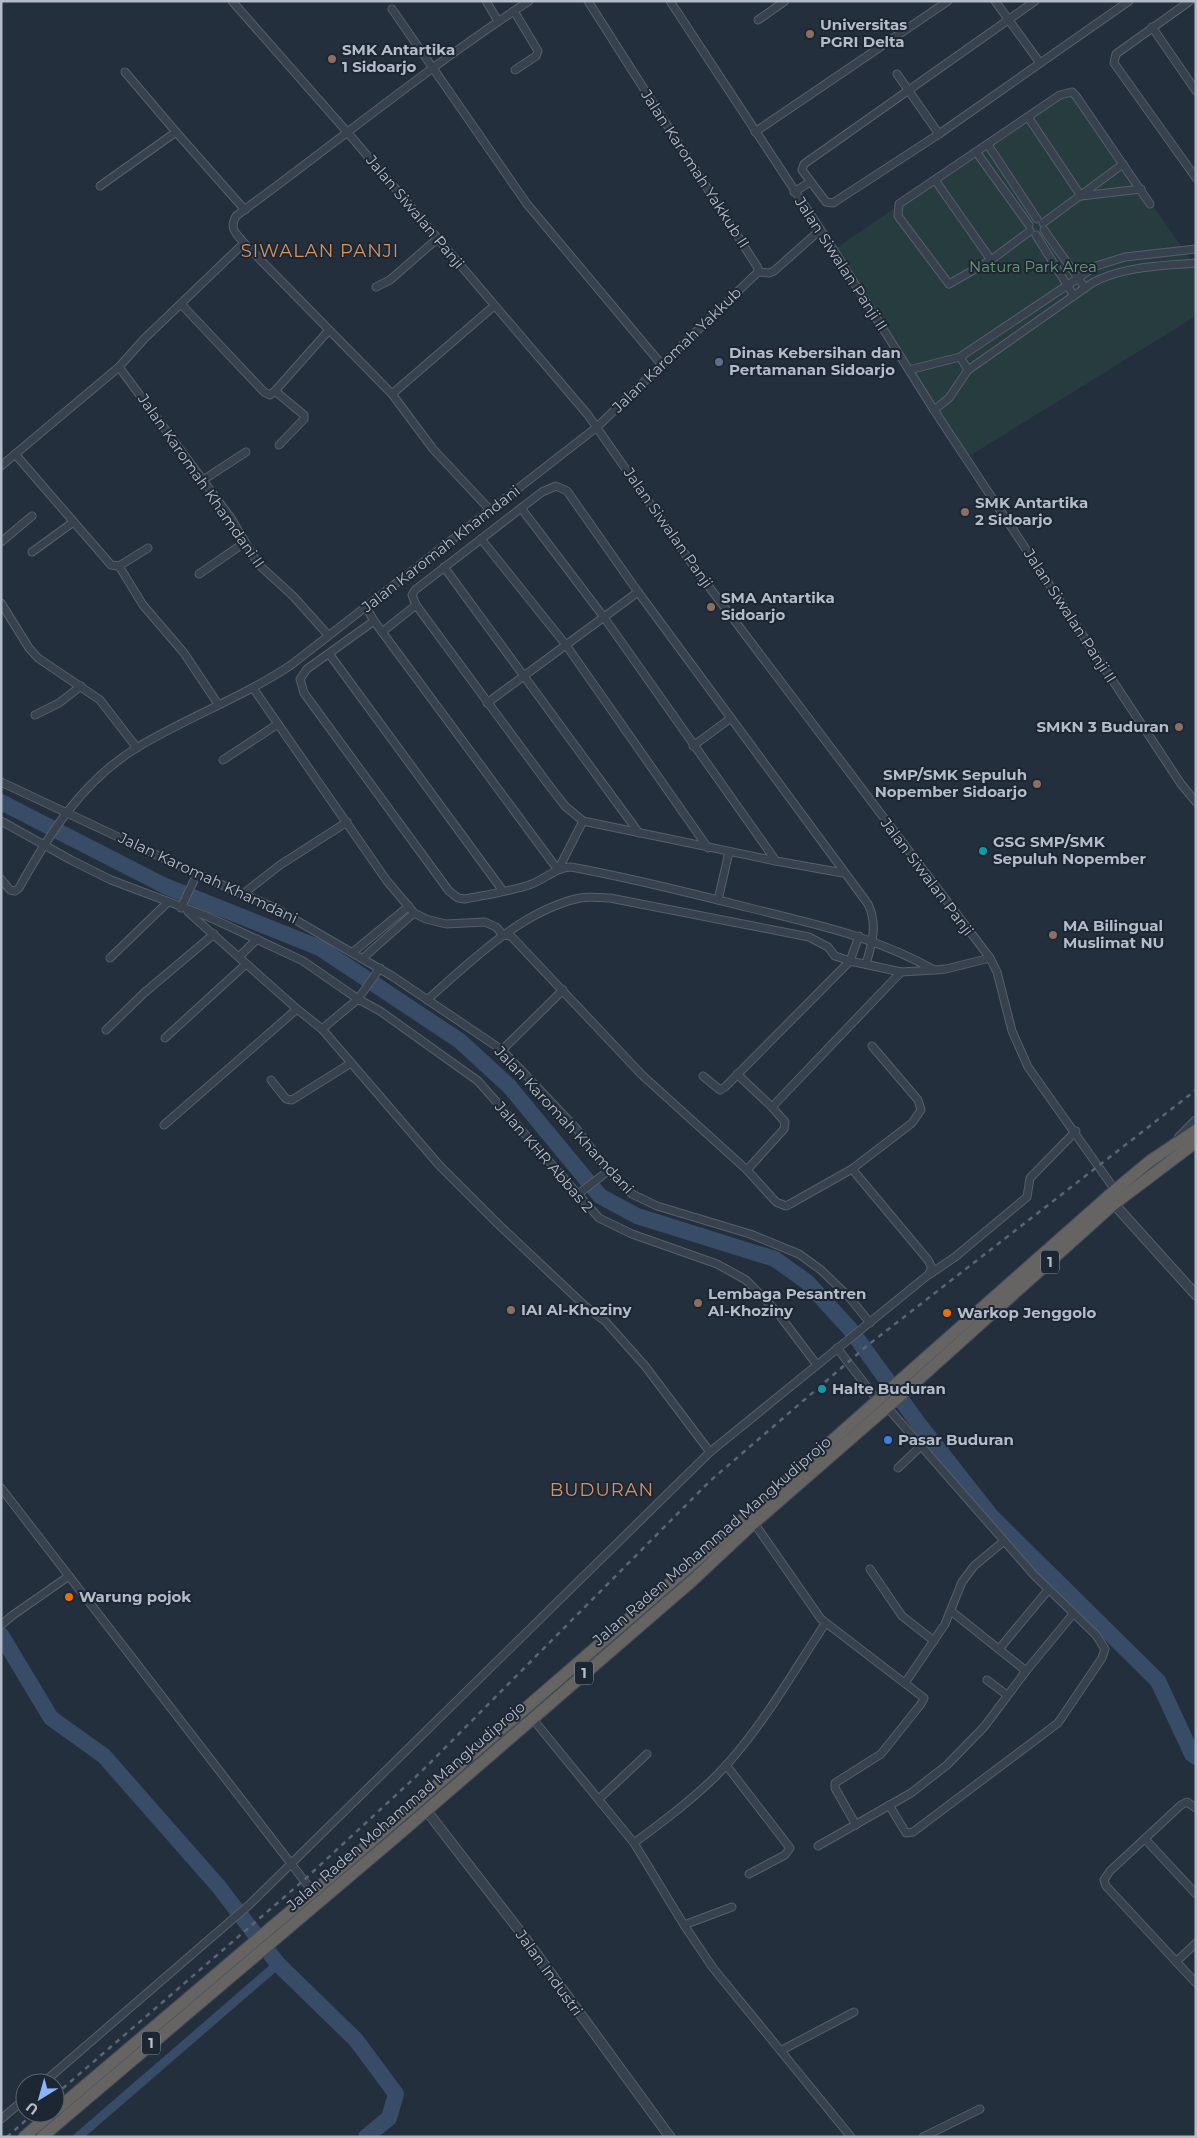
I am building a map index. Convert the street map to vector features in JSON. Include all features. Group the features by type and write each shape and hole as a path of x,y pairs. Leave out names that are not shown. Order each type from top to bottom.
{"highway":[{"name":"Jalan Raden Mohammad Mangkudiprojo","path":"273,1933 314,1892 685,1570 709,1557 754,1523 1115,1190 1172,1145 1196,1130"},
{"name":"Jalan Raden Mohammad Mangkudiprojo","path":"905,1384 1114,1204 1196,1142"},
{"name":"Jalan Raden Mohammad Mangkudiprojo","path":"65,2103 252,1949 426,1810 692,1581 740,1520 884,1403"},
{"path":"685,1570 691,1575 692,1581"},
{"name":"Jalan Raden Mohammad Mangkudiprojo","path":"42,2137 252,1949"},
{"name":"Jalan Raden Mohammad Mangkudiprojo","path":"24,2137 41,2123"}],"street":[{"name":"Jalan Siwalan Panji","path":"232,1 348,133 597,427 697,571 990,958 997,972 1018,1049 1028,1067 1076,1131 1115,1190"},
{"path":"486,1 498,20"},
{"path":"491,511 433,449 392,394 244,243 232,229 231,224 236,216 432,68 498,20 529,1"},
{"name":"Jalan Karomah Yakkub II","path":"588,1 758,268 758,272"},
{"name":"Jalan Siwalan Panji II","path":"670,1 820,230 934,410 1181,784 1196,802"},
{"path":"758,20 785,1"},
{"path":"755,132 948,1"},
{"path":"995,1 1040,63"},
{"path":"1035,1 804,164 802,170 826,202 833,203 940,134 1129,1"},
{"path":"1190,1 1116,54 1114,66 1196,178"},
{"path":"392,9 527,204 662,365"},
{"path":"514,11 538,53 515,70"},
{"path":"1152,27 1196,90"},
{"path":"125,72 244,210"},
{"path":"897,74 940,134"},
{"path":"1123,164 991,260 948,284 932,265 898,216 898,204 988,146 1060,95 1072,92 1141,189 1150,204"},
{"path":"1028,117 1081,196"},
{"path":"100,186 176,132"},
{"path":"988,146 1085,288"},
{"path":"976,153 1031,230 1074,296"},
{"path":"935,180 991,260"},
{"path":"794,192 810,182"},
{"path":"1081,196 1141,189"},
{"path":"1031,230 1041,224"},
{"path":"758,272 769,273 774,270 820,230"},
{"path":"376,287 390,280 437,239"},
{"path":"1,466 119,367 144,339 244,243"},
{"path":"909,370 960,356 1096,266 1125,257 1196,249"},
{"path":"1160,253 1157,258 1162,266"},
{"path":"1125,257 1132,265 1128,271"},
{"path":"934,410 948,398 968,370 1085,288 1108,275 1162,266 1196,263"},
{"name":"Jalan Karomah Yakkub","path":"597,427 758,272"},
{"path":"181,304 264,392 270,395 328,330"},
{"path":"392,394 494,306"},
{"path":"960,356 968,370"},
{"name":"Jalan Karomah Khamdani II","path":"119,367 203,480 264,571 293,596 328,634"},
{"path":"275,391 300,410 304,417 279,445"},
{"name":"Jalan Karomah Khamdani","path":"597,427 491,511 328,634 291,665 253,688 218,704 136,748 105,771 67,812 197,874 275,908 363,958 378,972 427,1000 502,1050 576,1128 606,1173 632,1194 644,1201 675,1213 750,1234 810,1260 850,1298 870,1323"},
{"path":"203,480 246,452"},
{"path":"15,454 106,561 115,567 119,566 148,548"},
{"path":"844,873 728,852 582,821 565,806 416,605 412,595 415,590 521,508 550,488 561,486 567,491 638,592 731,718 844,873 871,911 874,931 866,964"},
{"path":"521,508 603,616 776,861"},
{"path":"1,542 32,516"},
{"path":"32,552 72,522"},
{"path":"482,539 566,645 708,848"},
{"path":"199,574 244,543"},
{"path":"119,566 143,605 184,653 218,704"},
{"path":"444,567 639,833"},
{"path":"487,703 638,592"},
{"path":"1,603 4,612 38,658 100,700 136,748"},
{"path":"382,632 416,605"},
{"path":"366,607 374,622 558,870"},
{"path":"374,622 303,674 300,679 300,687 449,891 458,898 465,899 533,884 558,870 572,867 718,900 859,936 910,956 934,970"},
{"path":"330,655 504,891"},
{"path":"35,715 58,703 81,686"},
{"path":"253,688 388,881 414,912 426,919 446,924 485,922 496,927 503,935 515,938 642,1075 747,1170 776,1202 786,1206 852,1169 912,1123 921,1110 918,1100 872,1046"},
{"path":"694,746 731,718"},
{"path":"223,760 278,724"},
{"path":"1,782 67,812 45,842 15,891 10,890 1,879"},
{"path":"1,821 45,842 111,880 184,909 322,1029 439,1166 497,1223 606,1322 645,1366 710,1452"},
{"path":"558,870 582,821"},
{"path":"243,894 280,865 347,822"},
{"path":"718,900 728,852"},
{"path":"184,909 185,901 197,874"},
{"path":"427,1000 491,943 503,935 566,903 580,898 610,898 809,937 828,947 835,956 901,972 946,970 990,958"},
{"path":"110,958 168,902"},
{"path":"353,952 409,906"},
{"name":"Jalan KHR Abbas 2","path":"184,909 209,917 303,961 358,1000 380,1011 478,1080 579,1194 590,1211 609,1225 717,1264 746,1280 777,1312 817,1365"},
{"path":"363,958 414,912"},
{"path":"106,1030 144,994 214,934"},
{"path":"703,1076 716,1089 720,1090 850,961 859,936"},
{"path":"239,957 258,939"},
{"path":"165,1038 246,964"},
{"path":"322,1029 358,1000 378,972"},
{"path":"772,1107 901,972"},
{"path":"502,1050 563,990"},
{"path":"164,1125 297,1009"},
{"path":"271,1080 286,1099 292,1100 351,1063"},
{"path":"737,1074 785,1122 784,1130 747,1170"},
{"name":"Jalan Raden Mohammad Mangkudiprojo","path":"1172,1145 1196,1121"},
{"path":"55,2073 249,1905 710,1452 846,1340 870,1323 928,1275 955,1257 1027,1197 1030,1178 1076,1131"},
{"path":"852,1169 928,1260 932,1268 928,1275"},
{"path":"579,1194 606,1173"},
{"path":"1114,1204 1196,1295"},
{"path":"837,1348 1048,1590 1101,1641 1105,1652 1058,1723 912,1833 908,1834 889,1805"},
{"path":"898,1468 922,1445"},
{"path":"1,1488 314,1892"},
{"path":"754,1523 825,1624 922,1695 922,1702 881,1754 835,1784 856,1824"},
{"path":"905,1683 934,1642 951,1610 957,1591 965,1578 974,1566 1004,1541"},
{"path":"870,1569 902,1616 934,1642"},
{"path":"3,1624 12,1614 69,1576"},
{"path":"999,1649 1048,1590"},
{"path":"951,1610 1026,1670"},
{"path":"818,1846 921,1786 947,1765 984,1727 1026,1670 1073,1614"},
{"path":"634,1842 703,1788 726,1765 750,1735 825,1624"},
{"path":"987,1680 1007,1695"},
{"path":"532,1718 600,1798 634,1842 684,1925 713,1968 782,2050 851,2137"},
{"path":"600,1798 646,1754"},
{"path":"726,1765 790,1848 786,1855 749,1874"},
{"path":"1196,1808 1184,1803 1110,1871 1104,1882 1196,1983"},
{"name":"Jalan Industri","path":"426,1810 522,1934 670,2137"},
{"path":"1145,1839 1196,1894"},
{"path":"684,1925 732,1907"},
{"path":"1176,1961 1196,1942"},
{"path":"782,2050 854,2012"},
{"path":"1,2119 15,2107"},
{"path":"924,2137 980,2109"}],"green space":[{"name":"Natura Park Area","path":"1072,92 1196,267 1196,316 966,458 832,251 1028,117"}],"waterway":[{"path":"1,802 165,886 320,948 460,1041 509,1086 600,1196 637,1216 775,1259 807,1282 850,1329 918,1423 991,1516 1158,1681 1192,1754 1196,1757"},
{"path":"1,1635 51,1718 104,1756 219,1887 278,1964 356,2040 396,2094 389,2118 366,2137"},
{"path":"78,2137 278,1964"}],"railway":[{"path":"65,2086 304,1880 422,1771 710,1481 868,1345 1196,1090"},
{"path":"7,2137 23,2123"}],"place":[{"name":"Universitas PGRI Delta","path":"810,34"},
{"name":"SMK Antartika 1 Sidoarjo","path":"332,59"},
{"name":"Dinas Kebersihan dan Pertamanan Sidoarjo","path":"719,362"},
{"name":"SMK Antartika 2 Sidoarjo","path":"965,512"},
{"name":"SMA Antartika Sidoarjo","path":"711,607"},
{"name":"SMKN 3 Buduran","path":"1179,727"},
{"name":"SMP/SMK Sepuluh Nopember Sidoarjo","path":"1037,784"},
{"name":"GSG SMP/SMK Sepuluh Nopember","path":"983,851"},
{"name":"MA Bilingual Muslimat NU","path":"1053,935"},
{"name":"Lembaga Pesantren Al-Khoziny","path":"698,1303"},
{"name":"IAI Al-Khoziny","path":"511,1310"},
{"name":"Warkop Jenggolo","path":"947,1313"},
{"name":"Halte Buduran","path":"822,1389"},
{"name":"Pasar Buduran","path":"888,1440"},
{"name":"Warung pojok","path":"69,1597"}],"district":[{"name":"SIWALAN PANJI","path":"320,251"},
{"name":"BUDURAN","path":"602,1490"}]}
